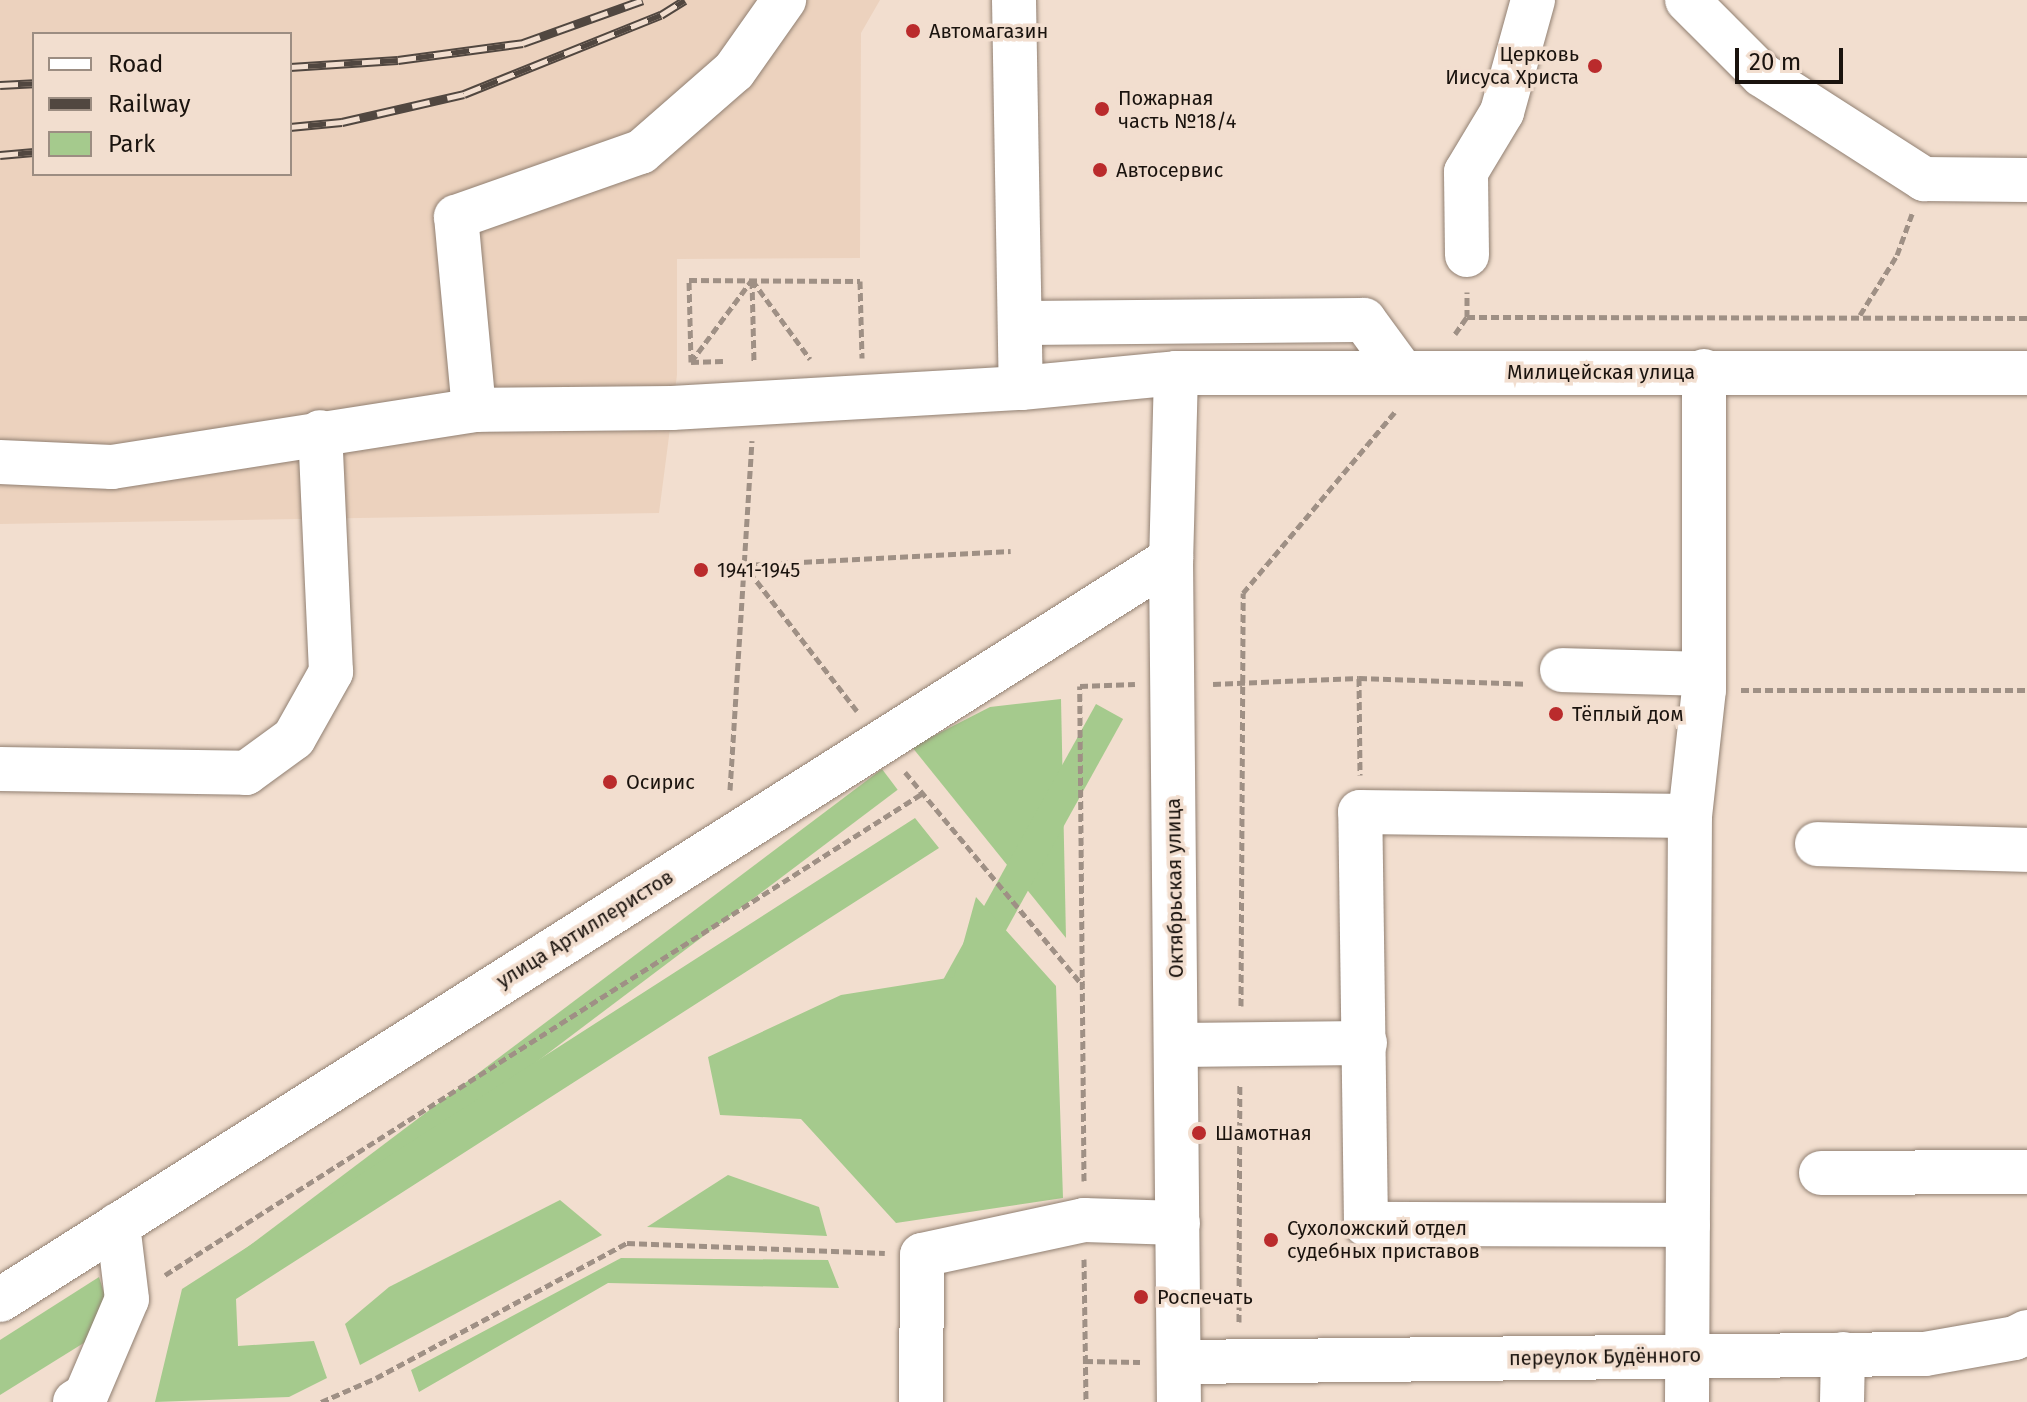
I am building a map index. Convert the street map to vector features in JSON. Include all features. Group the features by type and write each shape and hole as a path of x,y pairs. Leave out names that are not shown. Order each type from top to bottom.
{"street":[{"path":"474,410 456,217 641,152 734,71 784,0"},
{"path":"1014,0 1021,388"},
{"path":"1467,255 1466,172 1502,112 1533,0"},
{"path":"1687,0 1762,75 1924,179 2027,180"},
{"path":"1020,323 1364,320 1415,372"},
{"path":"1687,1402 1690,816 1704,682 1704,371"},
{"name":"Милицейская улица","path":"0,462 112,467 474,410 672,408 1021,388 1176,373 2027,373"},
{"name":"Октябрьская улица","path":"1176,373 1171,559 1180,1382"},
{"path":"0,769 246,773 294,738 331,672 320,432"},
{"name":"улица Артиллеристов","path":"0,1300 1171,559"},
{"path":"1546,677 1704,682"},
{"path":"1688,1225 1366,1224 1360,812 1690,816"},
{"path":"1817,844 2027,850"},
{"path":"1176,1045 1365,1043"},
{"path":"1821,1173 2027,1172"},
{"path":"921,1402 922,1255 1084,1220 1178,1223"},
{"path":"75,1402 86,1395 127,1299 118,1225"},
{"name":"переулок Будённого","path":"1180,1382 1239,1362 1925,1354 2015,1338 2027,1332"},
{"path":"1842,1402 1843,1354"}],"path":[{"path":"1860,316 1897,255 1924,179"},
{"path":"1239,1362 1243,593 1415,372 1467,317 1467,255"},
{"path":"752,280 691,362 689,280 752,280 860,281 862,358"},
{"path":"752,280 810,359"},
{"path":"730,790 755,403 752,280"},
{"path":"1467,317 2027,318"},
{"path":"1086,1402 1080,686 1243,684 1359,678 1546,677"},
{"path":"1359,678 1360,812"},
{"path":"1704,682 2027,690"},
{"path":"127,1299 923,793"},
{"path":"321,1402 376,1378 627,1243 922,1255"},
{"path":"1085,1361 1180,1382"}],"shaded area":[{"path":"0,0 880,0 861,33 860,258 677,259 677,375 659,513 0,524"}],"green space":[{"path":"1061,699 1066,938 912,747 990,707"},
{"path":"1096,704 1123,719 886,1148 858,1133"},
{"path":"882,769 898,790 199,1316 183,1296"},
{"path":"915,818 939,848 236,1299 238,1346 314,1341 327,1378 289,1397 155,1402 182,1289"},
{"path":"976,897 1056,986 1063,1198 896,1223 801,1119 720,1115 708,1057 841,995 954,977"},
{"path":"728,1175 819,1207 827,1236 647,1227"},
{"path":"560,1200 602,1235 360,1365 345,1324 389,1287"},
{"path":"621,1258 828,1260 839,1288 608,1283 419,1392 411,1370"},
{"path":"99,1277 107,1302 95,1336 0,1395 0,1340"}],"railway":[{"path":"292,67 398,60 523,43 643,0"},
{"path":"292,127 342,122 464,94 661,15 685,0"},
{"path":"0,85 32,83"},
{"path":"0,155 32,152"}],"place":[{"name":"Автомагазин","path":"913,31"},
{"name":"Церковь Иисуса Христа","path":"1595,66"},
{"name":"Пожарная часть №18/4","path":"1102,109"},
{"name":"Автосервис","path":"1100,170"},
{"name":"1941-1945","path":"701,570"},
{"name":"Тёплый дом","path":"1556,714"},
{"name":"Осирис","path":"610,782"},
{"name":"Шамотная","path":"1199,1133"},
{"name":"Сухоложский отдел судебных приставов","path":"1271,1240"},
{"name":"Роспечать","path":"1141,1297"}]}
